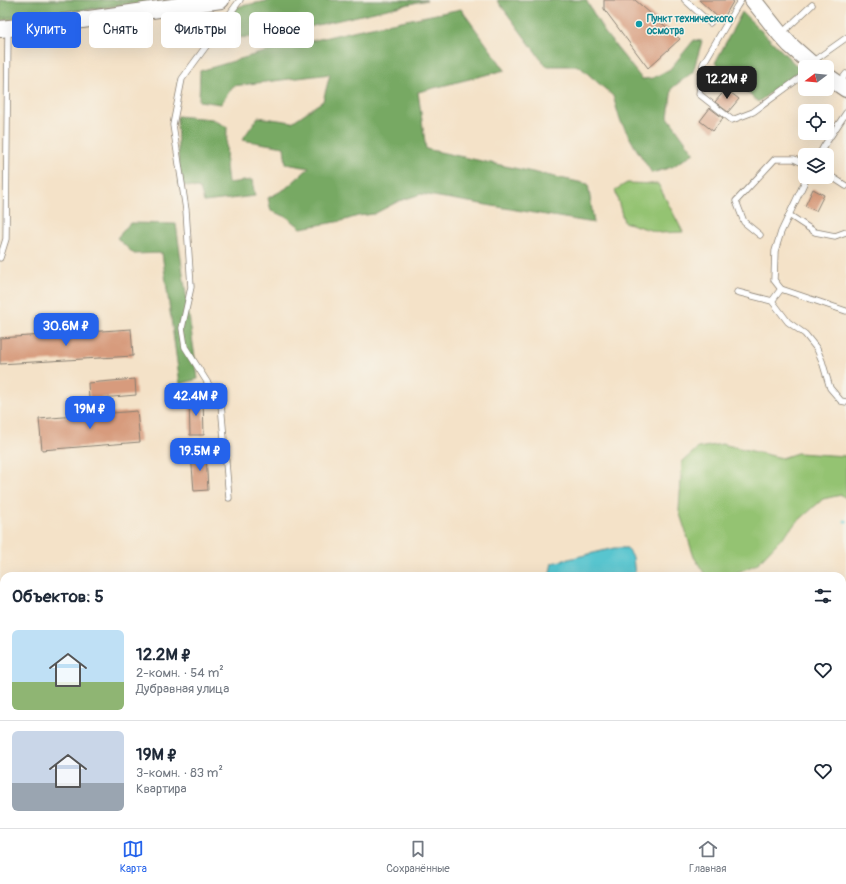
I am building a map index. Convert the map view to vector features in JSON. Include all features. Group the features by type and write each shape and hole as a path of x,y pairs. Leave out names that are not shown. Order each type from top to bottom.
{"main road":[{"path":"4,29 82,20 221,0"},
{"path":"753,0 803,60"}],"lane":[{"path":"229,498 221,404 185,347 182,328 191,287 186,210 173,125 182,79 240,0"},
{"path":"685,0 710,23"},
{"path":"741,0 704,64 699,94 732,120 753,112 798,77"},
{"path":"780,34 812,5"},
{"path":"0,258 6,239 4,29"},
{"path":"820,60 846,38"},
{"path":"823,148 846,113"},
{"path":"760,235 744,222 736,201 775,159 794,159 798,161"},
{"path":"834,178 846,186"},
{"path":"804,184 781,232 775,251 774,280 781,289 846,311"},
{"path":"789,215 815,232 835,236 846,232"},
{"path":"772,301 781,289"},
{"path":"737,292 772,301 788,322 805,334 817,349 830,388 841,401 846,402"}],"green space":[{"path":"0,0 171,0 73,12 12,12 12,20 0,21"},
{"path":"0,0 142,0 61,12 12,12 12,17 0,18"},
{"path":"272,0 427,0 314,26 314,12 249,12 249,37 241,38 241,12 233,12 236,7"},
{"path":"497,0 586,0 605,33 642,79 653,78 670,69 694,40 702,41 693,72 672,88 668,117 694,153 672,167 652,173 620,120 613,96 579,66 546,66"},
{"path":"461,9 505,70 418,92 426,149 588,184 594,223 421,194 399,201 374,214 301,228 287,217 271,211 268,198 285,189 309,168 286,164 284,147 242,140 258,117 292,122 323,101 330,74 233,86 221,104 199,101 200,71 282,48 314,48 314,40"},
{"path":"742,12 798,67 798,72 758,102 715,63"},
{"path":"177,116 212,119 227,127 226,166 228,183 252,180 255,196 204,202 200,189 179,184"},
{"path":"627,183 658,184 683,232 660,233 624,222 615,190"},
{"path":"130,223 176,224 198,379 180,384 162,253 134,254 117,238"},
{"path":"722,444 782,458 797,453 846,456 846,498 841,495 823,499 797,522 757,564 738,572 703,572 694,557 679,511 682,462 698,448"}],"water":[{"path":"614,548 627,548 633,557 635,572 550,572 552,563"}],"building":[{"name":"Пункт технического осмотра","path":"604,0 635,0 680,39 648,68 604,9"},
{"path":"699,0 734,0 722,21"},
{"path":"726,89 739,99 728,112 715,102"},
{"path":"710,108 723,118 713,131 700,121"},
{"path":"813,189 824,195 816,211 805,206"},
{"path":"131,329 133,356 0,364 0,338"},
{"path":"135,379 136,395 89,399 88,383"},
{"path":"189,399 203,399 204,435 190,435"},
{"path":"137,411 140,442 42,450 39,419"},
{"path":"191,454 206,454 208,490 194,491"}],"place":[{"name":"Пункт технического осмотра","path":"639,24"}]}
